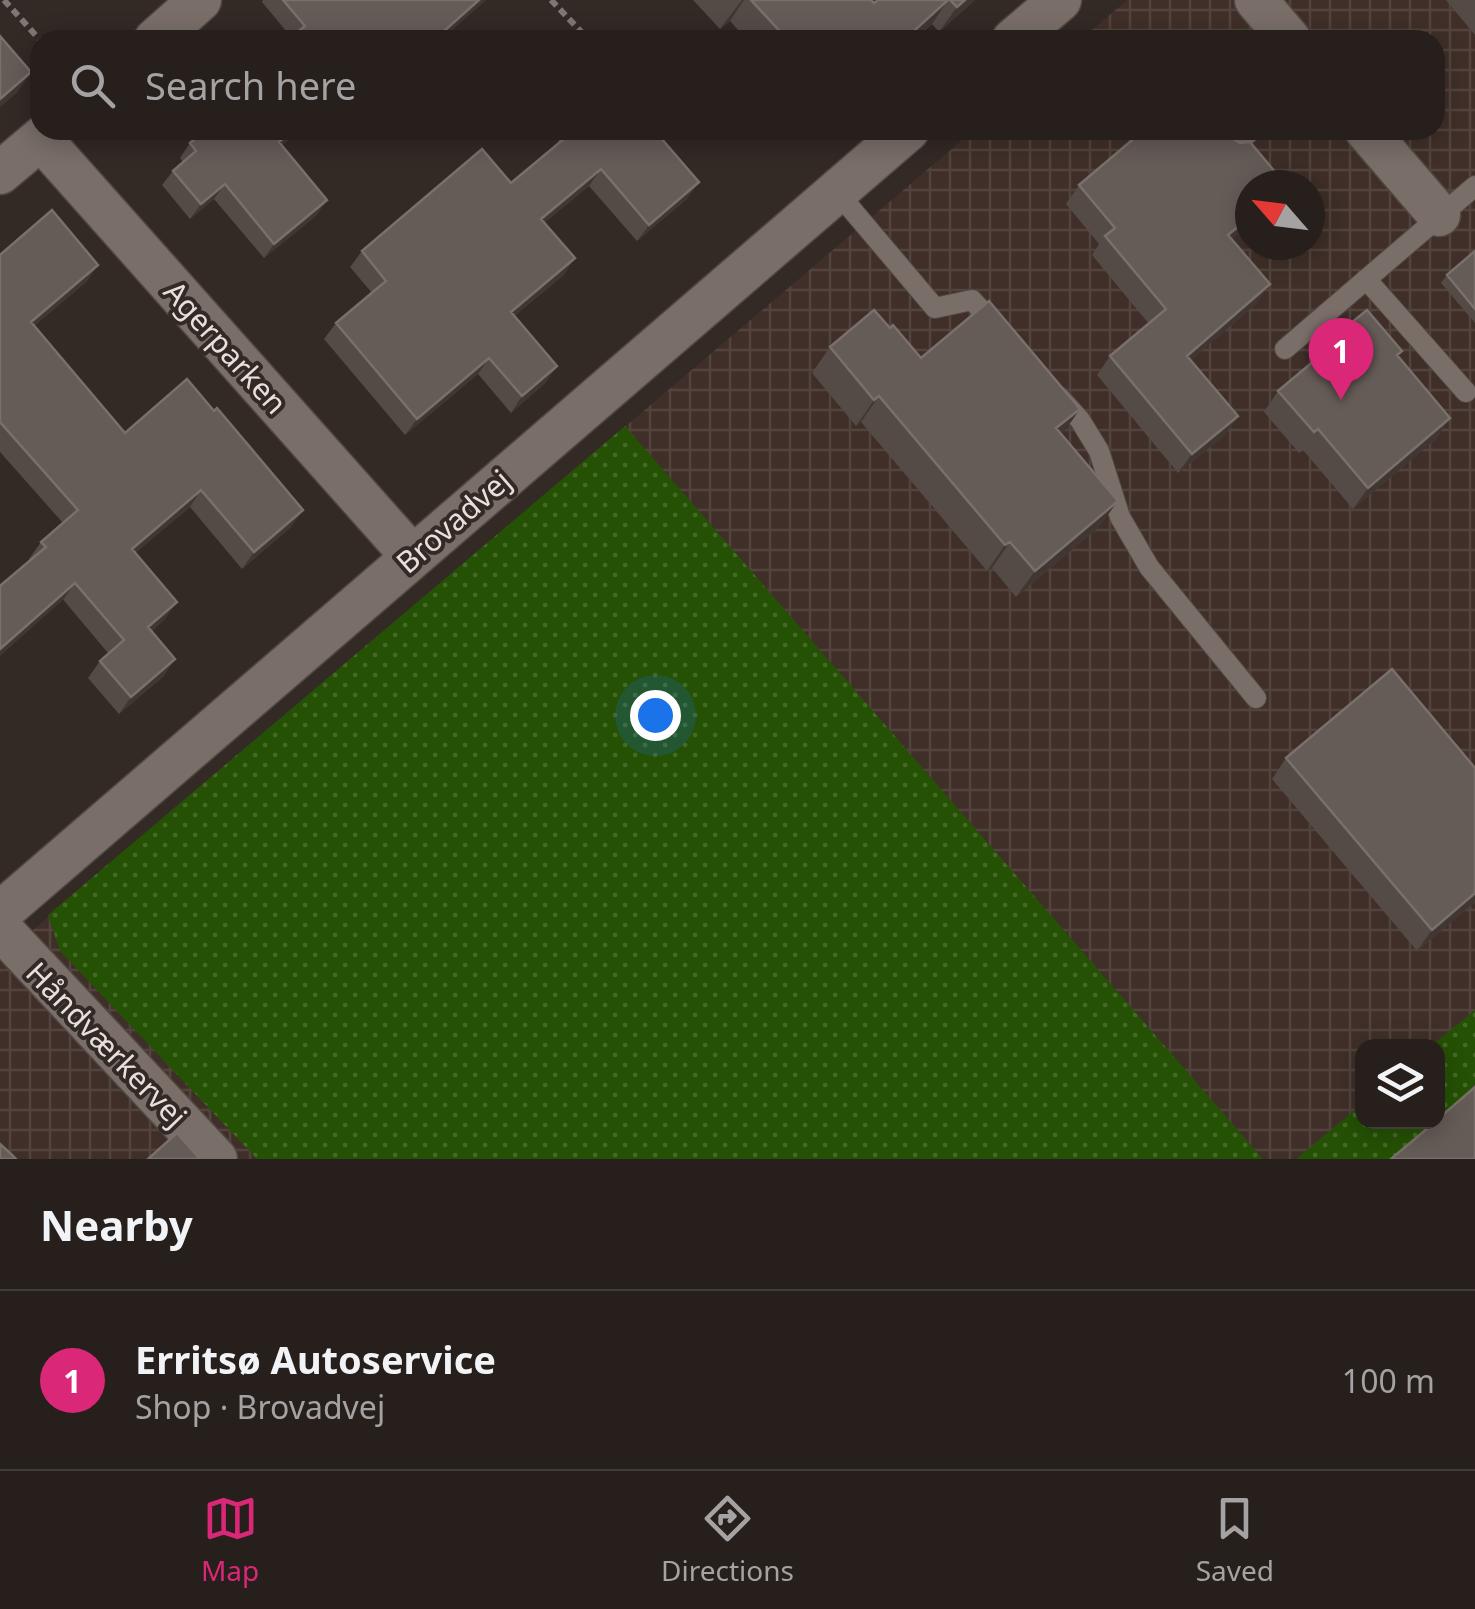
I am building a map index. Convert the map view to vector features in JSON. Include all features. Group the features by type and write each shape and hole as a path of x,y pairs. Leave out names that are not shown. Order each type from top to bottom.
{"street":[{"path":"167,30 200,0"},
{"path":"1025,30 1060,0"},
{"path":"1256,0 1282,30"},
{"name":"Agerparken","path":"0,172 39,140"},
{"name":"Agerparken","path":"51,140 412,556"},
{"name":"Brovadvej","path":"0,913 896,140"},
{"path":"1375,140 1439,215"},
{"name":"Håndværkervej","path":"0,928 216,1159"}],"lane":[{"path":"1230,149 1240,140"},
{"path":"1286,349 1475,186"},
{"path":"836,192 934,308 972,300 1008,340"},
{"path":"1366,279 1466,392"},
{"path":"1044,380 1080,420 1099,451 1120,517 1149,567 1256,698"}],"path":[{"path":"4,0 31,30"},
{"path":"552,0 580,30"}],"shaded area":[{"path":"1127,0 1475,0 1475,1159 0,1159 0,958 962,140 1445,140 1445,30 1092,30"}],"green space":[{"path":"625,426 1263,1159 257,1159 60,951 48,915"},
{"path":"1475,1010 1475,1098 1445,1125 1445,1039 1440,1039"},
{"path":"1355,1110 1355,1129 1440,1129 1406,1159 1296,1159"}],"building":[{"path":"283,0 479,0 445,30 300,30 305,26"},
{"path":"751,0 948,0 915,30 779,30"},
{"path":"0,36 30,73 0,99"},
{"path":"281,140 279,142 327,200 274,244 225,184 201,204 173,171 196,151 190,143"},
{"path":"563,140 663,140 699,182 649,225 601,169 541,219 575,258 511,312 557,366 522,396 489,358 417,419 336,323 386,281 362,251 482,149 511,183"},
{"path":"1132,140 1250,142 1273,170 1235,170 1235,229 1228,235 1235,243 1235,260 1249,260 1270,284 1187,356 1238,416 1192,454 1110,356 1166,309 1105,236 1115,228 1079,185"},
{"path":"52,210 98,265 31,322 125,433 187,379 214,411 217,408 303,510 254,552 201,490 132,549 177,602 148,627 175,659 131,697 100,661 124,640 75,583 0,649 0,586 46,547 41,542 78,510 0,422 0,255"},
{"path":"1475,251 1475,309 1447,275"},
{"path":"989,301 1080,409 1056,428 1118,501 1035,571 1010,542 1005,545 879,396 874,400 830,347 874,310 890,328 893,325 921,358"},
{"path":"1367,310 1402,351 1397,355 1450,418 1368,488 1318,429 1314,432 1278,391 1339,340 1335,336"},
{"path":"1392,669 1475,768 1475,893 1432,930 1286,758"},
{"path":"1475,1087 1475,1159 1391,1159 1427,1129 1445,1129 1445,1113"},
{"path":"177,1133 200,1159 148,1159"},
{"path":"0,1144 11,1154 16,1159 0,1159"}],"place":[{"name":"Erritsø Autoservice","path":"1341,400"}]}
